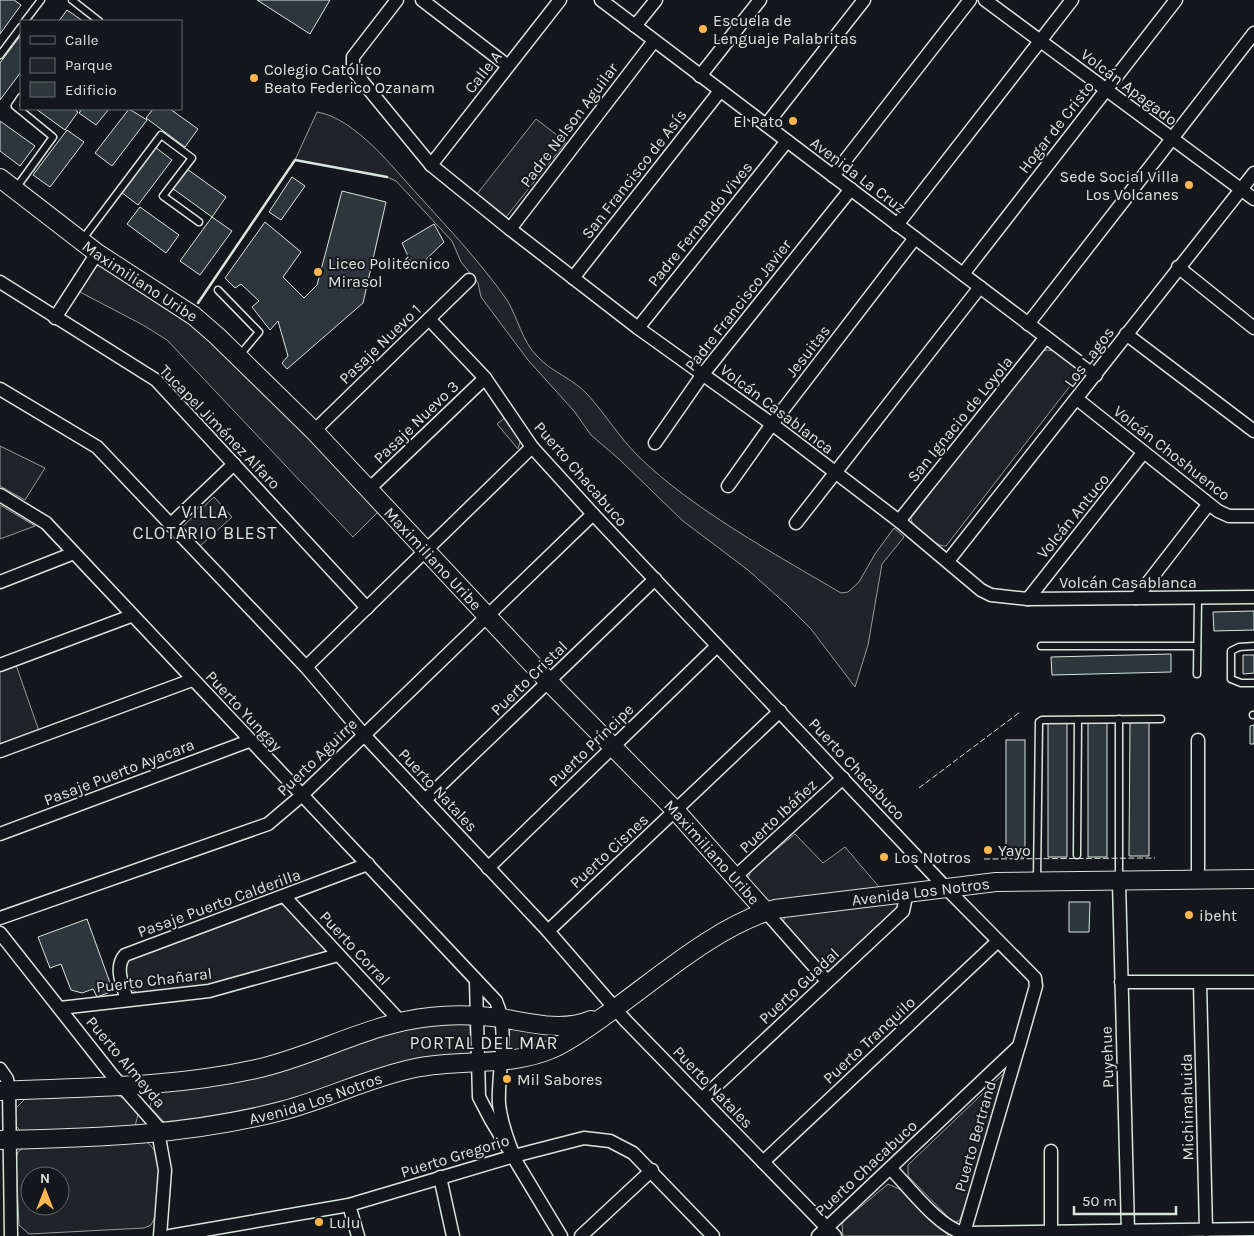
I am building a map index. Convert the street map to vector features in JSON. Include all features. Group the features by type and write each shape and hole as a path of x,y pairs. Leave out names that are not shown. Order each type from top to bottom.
{"main road":[{"name":"Maximiliano Uribe","path":"0,178 97,253 194,316 238,357 314,431 549,682 675,810 766,912"},
{"name":"Avenida Los Notros","path":"5,1140 159,1132 250,1118 284,1110 418,1067 501,1061 532,1056 556,1047 616,1008 714,938 766,912 907,892 996,882 1254,879"},
{"name":"Avenida Los Notros","path":"5,1091 124,1087 215,1076 278,1064 401,1022 430,1017 479,1016 546,1026 574,1025 595,1019 616,1008"}],"street":[{"name":"Volcán Casablanca","path":"397,0 354,57 353,70 432,165 573,278 638,328 772,424 899,521 991,595 1028,599 1254,598"},
{"path":"422,0 508,66"},
{"name":"Calle A","path":"432,165 560,0"},
{"name":"Avenida La Cruz","path":"601,0 1096,375"},
{"path":"635,26 656,0"},
{"path":"700,76 760,0"},
{"path":"766,125 864,0"},
{"path":"833,176 970,0"},
{"name":"Volcán Apagado","path":"985,0 1254,199"},
{"path":"897,225 1072,0"},
{"name":"Hogar de Cristo","path":"962,274 1176,0"},
{"path":"1028,324 1254,33"},
{"name":"Padre Nelson Aguilar","path":"510,229 654,40"},
{"name":"San Francisco de Asís","path":"573,278 720,91"},
{"name":"Padre Fernando Vives","path":"638,328 787,141"},
{"name":"Los Lagos","path":"948,561 1254,173"},
{"name":"Padre Francisco Javier","path":"655,443 703,374 851,190"},
{"name":"Jesuitas","path":"728,486 772,424 915,238"},
{"path":"55,318 97,253"},
{"path":"1178,267 1254,328"},
{"name":"Pasaje Nuevo 1","path":"314,431 469,280"},
{"name":"Tucapel Jiménez Alfaro","path":"0,282 156,380 367,608"},
{"path":"796,523 980,287"},
{"name":"Puerto Chacabuco","path":"429,319 485,378 532,447 593,514 946,888 1036,980 1019,1046 827,1233"},
{"path":"1126,334 1254,431"},
{"name":"San Ignacio de Loyola","path":"899,521 1046,337"},
{"name":"Pasaje Nuevo 3","path":"369,489 485,378"},
{"name":"Puerto Natales","path":"0,388 91,442 306,667 364,735 827,1233"},
{"name":"Volcán Choshuenco","path":"1077,399 1208,505 1229,516 1254,516"},
{"path":"306,667 532,447"},
{"name":"Volcán Antuco","path":"1028,599 1143,453"},
{"path":"170,525 234,464"},
{"name":"Puerto Yungay","path":"0,496 46,523 131,616 496,1001 500,1018"},
{"path":"1136,598 1208,505"},
{"name":"Puerto Aguirre","path":"0,918 268,824 301,796 593,514"},
{"path":"0,582 74,553"},
{"name":"Puerto Cristal","path":"425,800 655,579"},
{"path":"0,665 131,616"},
{"name":"Puerto Príncipe","path":"488,868 717,646"},
{"path":"0,751 192,680"},
{"name":"Puerto Cisnes","path":"548,931 780,710"},
{"path":"1198,740 1198,880"},
{"name":"Pasaje Puerto Ayacara","path":"0,834 250,741"},
{"name":"Puerto Ibáñez","path":"735,877 843,778"},
{"name":"Pasaje Puerto Calderilla","path":"127,1000 119,968 120,960 125,955 368,864"},
{"name":"Puyehue","path":"1118,882 1128,1231"},
{"name":"Puerto Guadal","path":"702,1099 903,912 907,892"},
{"name":"Puerto Corral","path":"285,896 401,1022"},
{"name":"Maximiliano Uribe","path":"766,912 827,981"},
{"name":"Puerto Almeyda","path":"0,933 152,1120 159,1132 165,1182 160,1236"},
{"name":"Puerto Tranquilo","path":"763,1162 998,941"},
{"name":"Puerto Chañaral","path":"60,1008 209,991 338,955"},
{"path":"476,981 479,1016 478,1062 480,1097 487,1115 514,1156 561,1236"},
{"path":"1121,982 1254,982"},
{"name":"Michimahuida","path":"1200,982 1206,1230"},
{"path":"500,1018 501,1061 499,1103 505,1135 514,1156"},
{"name":"Puerto Bertrand","path":"963,1234 1019,1046"},
{"path":"0,1069 7,1079 5,1091 5,1140 11,1236"},
{"name":"Puerto Gregorio","path":"170,1236 349,1205 571,1140 598,1139 623,1146 652,1170 708,1234"},
{"path":"1052,1151 1052,1232"},
{"path":"892,1169 938,1217 963,1234 1052,1232 1066,1234 1206,1230 1234,1233 1254,1229"},
{"path":"581,1236 652,1170"},
{"path":"440,1177 453,1236"},
{"path":"349,1205 358,1236"}],"lane":[{"path":"26,20 41,0"},
{"path":"72,0 98,20"},
{"path":"0,55 20,28"},
{"path":"15,189 53,137 14,106 20,98"},
{"path":"82,241 161,135 192,158 163,196 199,222"},
{"path":"218,290 258,332 238,357"},
{"path":"1197,674 1198,598"},
{"path":"1041,646 1197,646"},
{"path":"1254,646 1239,647 1231,651 1231,679 1241,683 1254,683"},
{"path":"1038,882 1038,725 1042,720 1161,718"},
{"path":"1118,882 1119,719"},
{"path":"1077,855 1078,720"}],"green space":[{"path":"317,112 331,116 345,124 386,159 465,247 497,286 511,307 524,336 537,356 549,367 582,389 638,456 683,494 735,530 841,593 848,592 859,582 875,554 894,528 904,537 882,564 868,645 855,687 811,629 787,605 748,570 683,521 620,460 591,435 574,411 528,360 481,297 478,283 461,262 452,241 396,181 387,177 295,160"},
{"path":"536,119 566,142 506,217 477,194"},
{"path":"102,264 185,319 301,426 380,510 353,537 167,340 143,325 78,291 92,268"},
{"path":"1040,351 1055,351 1075,365 1077,377 946,546 937,544 915,526 911,518"},
{"path":"507,416 521,438 518,449 497,424"},
{"path":"0,446 45,468 25,500 0,486"},
{"path":"214,497 232,517 200,546 182,527"},
{"path":"0,505 35,526 0,539"},
{"path":"16,665 39,731 0,745 0,671"},
{"path":"795,834 823,863 845,847 880,888 769,904 747,882 751,870"},
{"path":"898,899 899,905 896,909 829,972 825,971 782,926 785,916"},
{"path":"276,904 285,905 326,949 325,953 207,985 140,994 130,989 122,969 124,962"},
{"path":"470,1023 471,1053 467,1055 405,1061 325,1091 268,1106 166,1124 150,1107 152,1094 156,1092 288,1069 411,1025"},
{"path":"508,1024 576,1029 559,1041 507,1052"},
{"path":"1005,1072 1007,1074 1006,1081 960,1220 954,1223 908,1176 908,1165"},
{"path":"112,1094 125,1099 134,1107 138,1115 135,1126 22,1132 15,1125 14,1110 27,1097"},
{"path":"142,1139 151,1146 159,1163 160,1185 155,1217 151,1225 144,1228 29,1234 19,1225 16,1158 18,1152 23,1148"},
{"path":"888,1184 906,1192 949,1236 843,1236 842,1224 845,1220"}],"building":[{"path":"0,0 14,0 21,5 0,34"},
{"path":"257,0 330,0 310,34"},
{"path":"67,10 82,20 60,20"},
{"path":"20,36 20,73 0,100 0,63"},
{"path":"37,110 75,110 78,112 65,130"},
{"path":"81,110 108,110 96,125 79,113"},
{"path":"128,110 147,120 112,166 95,153"},
{"path":"152,110 171,110 198,129 185,147 146,118"},
{"path":"0,121 35,146 20,166 0,151"},
{"path":"67,130 84,142 50,187 33,175"},
{"path":"155,147 172,160 138,205 121,192"},
{"path":"187,169 226,197 212,217 172,188"},
{"path":"292,177 305,186 281,220 269,212"},
{"path":"342,191 386,202 363,303 287,369 282,363 288,356 278,321 270,330 252,307 259,301 241,284 235,288 225,278 265,222 301,252 283,277 304,298 317,285"},
{"path":"140,207 179,235 166,253 127,224"},
{"path":"212,217 232,231 200,275 180,261"},
{"path":"434,224 444,242 414,269 402,243"},
{"path":"1254,611 1254,630 1214,631 1213,612"},
{"path":"1171,654 1171,672 1052,675 1051,657"},
{"path":"1243,655 1254,655 1254,673 1243,674"},
{"path":"1048,722 1067,723 1067,857 1048,857"},
{"path":"1130,722 1149,722 1149,856 1129,856"},
{"path":"1088,723 1107,723 1107,857 1088,857"},
{"path":"1254,725 1254,744 1250,744 1250,726"},
{"path":"1006,740 1025,740 1025,857 1006,857"},
{"path":"1069,902 1090,902 1089,932 1069,932"},
{"path":"87,919 113,991 97,997 93,989 82,993 71,990 61,964 50,968 38,937"}],"fence":[{"path":"919,788 1020,712"},
{"path":"984,859 1155,858"}],"wall":[{"path":"198,303 295,160 387,177"}],"place":[{"name":"Escuela de Lenguaje Palabritas","path":"703,29"},
{"name":"Colegio Católico Beato Federico Ozanam","path":"254,78"},
{"name":"El Pato","path":"793,121"},
{"name":"Sede Social Villa Los Volcanes","path":"1189,185"},
{"name":"Liceo Politécnico Mirasol","path":"318,272"},
{"name":"Yayo","path":"988,850"},
{"name":"Los Notros","path":"884,857"},
{"name":"ibeht","path":"1189,915"},
{"name":"Mil Sabores","path":"507,1079"},
{"name":"Lulu","path":"319,1222"}],"district":[{"name":"VILLA CLOTARIO BLEST","path":"205,522"},
{"name":"PORTAL DEL MAR","path":"484,1043"}]}
